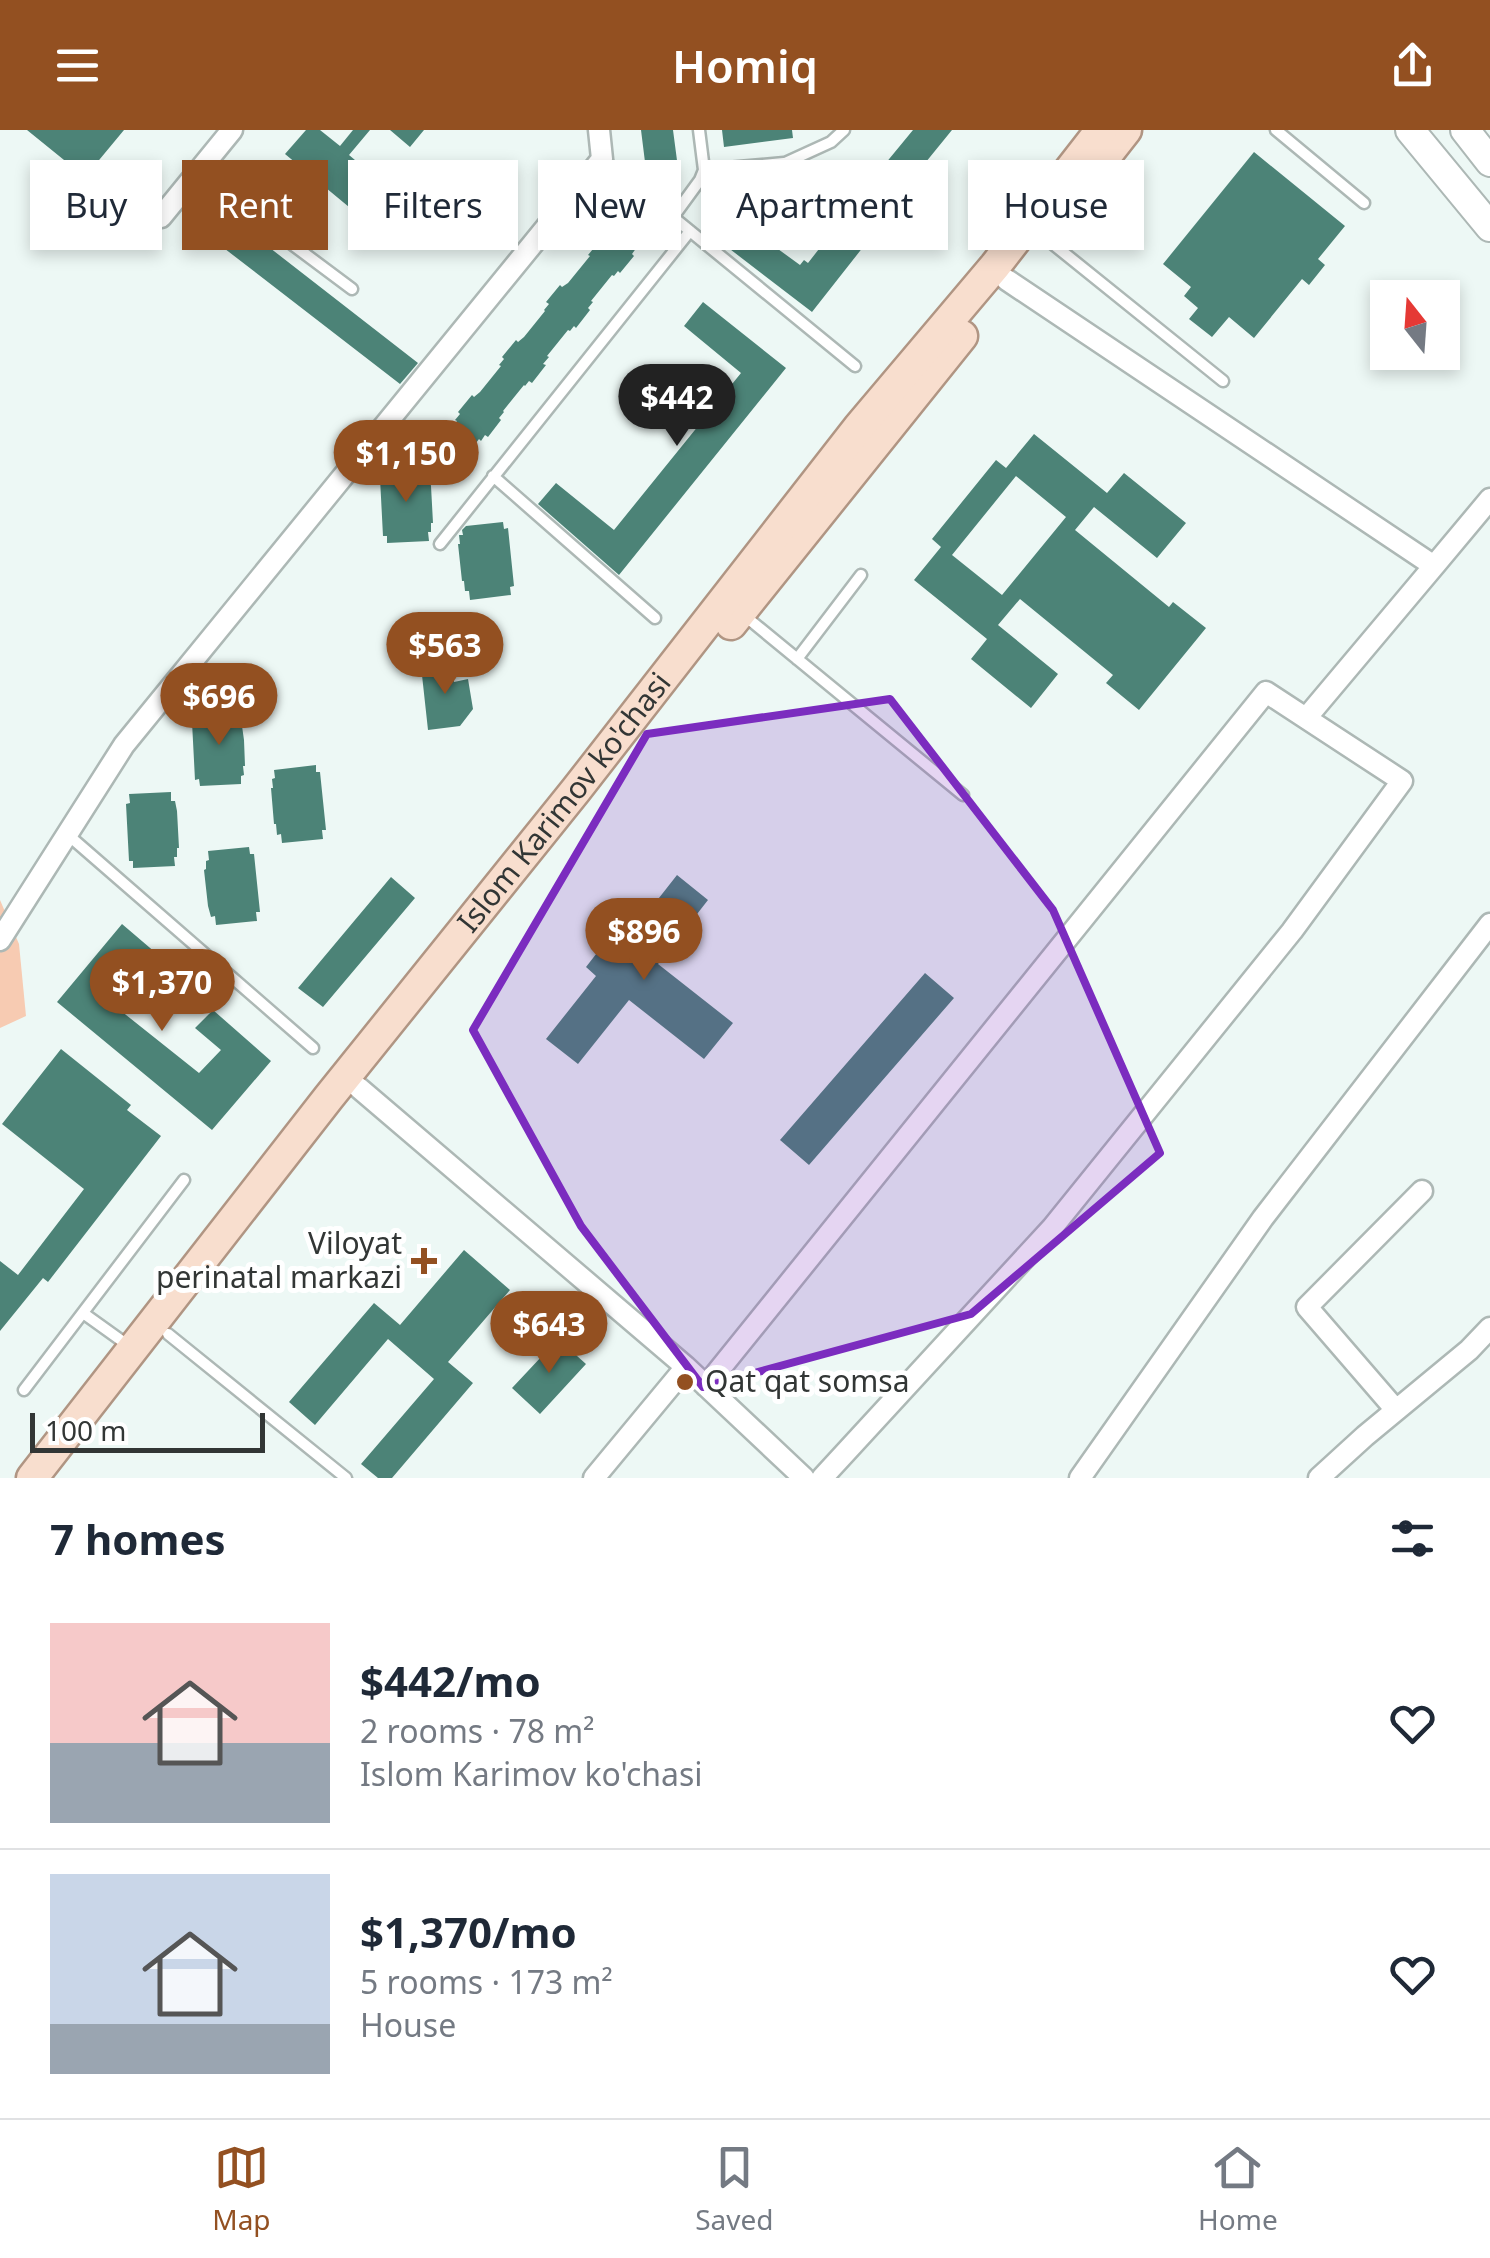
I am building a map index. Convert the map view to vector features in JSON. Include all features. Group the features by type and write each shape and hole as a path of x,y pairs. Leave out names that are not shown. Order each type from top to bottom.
{"main road":[{"name":"Islom Karimov ko'chasi","path":"32,1478 858,427 995,266 1101,130"},
{"name":"Islom Karimov ko'chasi","path":"1103,160 1126,130"},
{"name":"Islom Karimov ko'chasi","path":"57,1478 359,1088 1032,250"}],"street":[{"path":"208,160 232,130"},
{"path":"0,940 124,746 602,159 599,130"},
{"path":"1410,130 1490,227"},
{"path":"1465,130 1490,162"},
{"path":"162,215 182,191"},
{"path":"1007,280 1434,566"},
{"path":"1307,717 1490,500"},
{"path":"706,1386 1266,692 1402,781 1292,931 1052,1228 822,1478"},
{"path":"1080,1478 1263,1218 1490,924"},
{"path":"359,1088 686,1368 804,1478"},
{"path":"1396,1410 1307,1307 1422,1192"},
{"path":"1319,1478 1490,1328"},
{"path":"594,1478 686,1368"}],"lane":[{"path":"698,130 702,160"},
{"path":"792,160 831,142 844,130"},
{"path":"1276,130 1364,203"},
{"path":"681,206 701,178"},
{"path":"681,223 701,240"},
{"path":"440,544 690,230"},
{"path":"301,250 352,288"},
{"path":"712,250 855,366"},
{"path":"1060,250 1223,381"},
{"path":"494,476 655,618"},
{"path":"797,659 861,576"},
{"path":"740,612 963,795"},
{"path":"67,834 313,1048"},
{"path":"24,1390 184,1180"},
{"path":"83,1313 134,1350"},
{"path":"168,1334 346,1478"}],"highlighted area":[{"path":"890,699 1053,910 1160,1153 971,1314 703,1387 581,1226 473,1030 647,734"}],"shaded area":[{"path":"0,900 19,944 26,1016 0,1028"}],"building":[{"path":"27,130 124,130 99,160 64,160"},
{"path":"306,130 320,130 340,146 353,130 370,130 349,155 355,160 348,160 348,206 328,190 328,160 292,160 285,154"},
{"path":"390,130 424,130 410,147"},
{"path":"641,130 673,130 677,160 645,160"},
{"path":"722,130 792,130 793,138 724,147"},
{"path":"913,130 952,130 928,160 888,160"},
{"path":"1254,152 1345,226 1318,259 1325,265 1309,285 1302,279 1254,338 1229,317 1212,337 1189,319 1198,308 1184,296 1191,287 1163,264"},
{"path":"226,250 273,250 418,363 400,384"},
{"path":"592,250 635,250 620,273 612,275 591,301 590,310 576,328 568,330 547,356 543,364 546,365 532,383 524,385 503,411 488,437 479,439 469,452 447,434 457,421 458,412 472,395 480,392 501,366 502,357 516,340 524,337 545,311 549,304 546,302 560,285 568,283"},
{"path":"731,250 779,250 800,265 804,260 808,263 818,250 861,250 812,312"},
{"path":"703,302 786,368 619,575 538,504 556,483 614,530 741,373 684,326"},
{"path":"1034,434 1107,493 1124,473 1186,523 1157,558 1094,507 1075,530 1169,607 1173,602 1206,628 1139,710 1106,683 1113,675 1020,599 998,625 1058,674 1031,708 971,659 987,639 914,580 941,547 932,539 996,460 1006,468","holes":["1016,476 1066,517 1002,595 952,555"]},
{"path":"425,467 431,486 433,523 429,541 387,543 387,536 383,536 383,469"},
{"path":"503,522 504,529 508,528 514,586 510,587 511,595 470,600 462,581 459,535 463,535 466,526"},
{"path":"452,661 454,682 468,679 473,709 460,726 428,730 421,666"},
{"path":"237,710 244,740 241,784 200,786 199,779 195,780 192,722 196,721 196,713"},
{"path":"316,765 326,830 322,830 323,839 282,843 274,824 274,770"},
{"path":"171,792 177,811 179,848 175,866 133,868 133,861 129,861 129,794"},
{"path":"249,847 250,854 254,854 260,912 256,912 257,921 216,925 208,906 204,870 208,851"},
{"path":"677,875 708,900 658,964 733,1023 704,1059 629,1000 578,1064 546,1039 596,976 586,967 614,931 626,940"},
{"path":"391,877 415,898 323,1007 298,988"},
{"path":"122,924 170,965 154,984 133,967 106,999 199,1073 221,1050 195,1028 213,1010 271,1061 212,1130 57,1002"},
{"path":"925,973 954,998 809,1165 780,1140"},
{"path":"61,1049 131,1105 127,1110 161,1136 48,1282 43,1278 0,1331 0,1261 18,1275 84,1189 2,1124"},
{"path":"464,1250 510,1290 448,1362 473,1383 392,1478 378,1478 361,1464 434,1379 388,1339 315,1425 289,1402 374,1303 400,1325"},
{"path":"558,1339 586,1364 540,1414 512,1388"}],"place":[{"name":"Viloyat perinatal markazi","path":"424,1261"},
{"name":"Qat qat somsa","path":"685,1382"}]}
